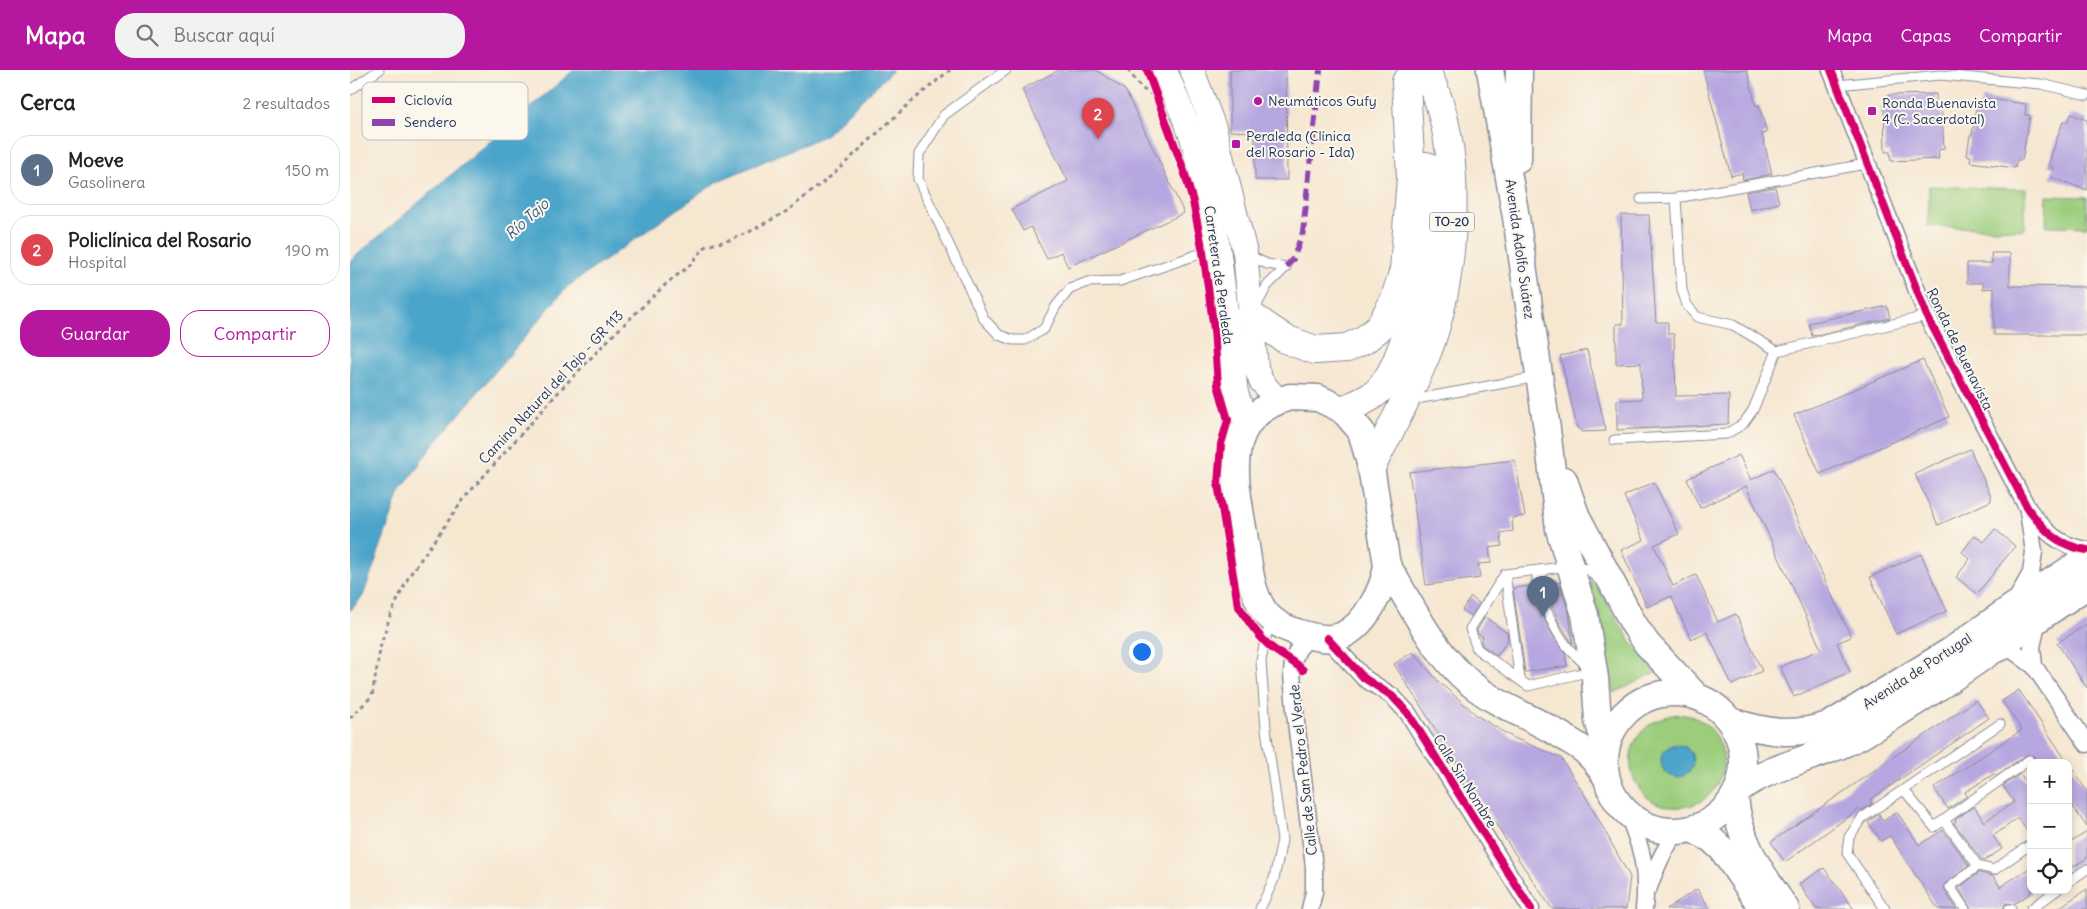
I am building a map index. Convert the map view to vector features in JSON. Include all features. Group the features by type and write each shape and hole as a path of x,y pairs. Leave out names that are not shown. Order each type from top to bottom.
{"highway":[{"path":"1252,316 1285,339 1316,350 1347,348 1364,340 1379,328 1394,301 1404,270 1411,177 1412,74"},
{"name":"TO-20","path":"1371,467 1405,402 1428,348 1441,305 1452,235 1449,149 1439,102 1412,74"},
{"name":"TO-20","path":"1343,410 1375,394 1384,385 1399,358 1416,307 1426,242 1428,195 1424,152 1416,112 1412,74"}],"main road":[{"name":"Carretera de Peraleda","path":"1192,70 1204,97 1214,128 1244,253 1256,368 1261,381 1278,400"},
{"name":"Avenida Adolfo Suárez","path":"1490,70 1516,217 1547,429 1559,529 1558,567 1585,615 1594,670 1610,718"},
{"path":"1516,217 1519,70"},
{"name":"Carretera de Peraleda","path":"1158,77 1192,137 1208,196 1218,248 1231,366 1236,393 1246,425"},
{"path":"1290,397 1318,398 1343,410 1361,431 1371,467 1387,565 1385,580 1372,605 1355,626 1341,636 1318,637 1294,631 1272,620 1263,609 1252,583 1236,488 1235,459 1240,437 1246,425 1265,407 1278,400 1290,397"},
{"name":"Avenida Adolfo Suárez","path":"1547,429 1576,515 1633,623 1647,644 1695,696"},
{"name":"Avenida de Portugal","path":"1731,721 1768,732 1781,733 1800,733 1831,724 1949,652 2087,558"},
{"path":"1387,565 1422,623 1448,661 1470,683 1492,699 1560,734 1590,756 1607,778"},
{"name":"Avenida de Portugal","path":"1737,793 1762,774 1841,746 1984,658 2087,586"},
{"path":"1372,605 1399,608 1422,623"},
{"path":"1532,719 1576,724 1610,718 1647,698 1662,693 1679,692 1695,696 1721,710 1731,721 1740,737 1744,754 1744,772 1737,793 1717,818 1685,831"},
{"path":"1610,718 1612,731 1606,748 1605,763 1607,778 1614,796 1626,812 1641,823 1658,830 1685,831 1710,838 1722,849 1763,909"},
{"path":"1745,844 1744,824 1746,806 1762,774"},
{"path":"1737,793 1739,828 1745,844 1786,909"}],"street":[{"name":"Ronda de Buenavista","path":"1834,77 1866,164 1927,316 2028,509 2045,531 2059,542 2075,549 2087,550"},
{"name":"Ronda de Buenavista","path":"2011,608 2031,573 2034,552 2028,509"},
{"path":"2034,666 2032,646 2038,619"},
{"name":"Calle Sin Nombre","path":"1318,637 1343,653 1364,678 1392,696 1408,713 1531,909"},
{"name":"Calle de San Pedro el Verde","path":"1310,909 1314,892 1314,867 1292,674 1293,661 1298,649 1318,637"},
{"path":"1984,658 2011,650 2034,666 2087,744"},
{"path":"1626,812 1637,836 1645,866 1646,906"},
{"path":"1646,906 1656,867 1670,840 1685,831"}],"lane":[{"path":"350,90 379,70"},
{"path":"1006,70 944,115 920,154 918,179 984,319 1000,335 1013,340 1025,340 1044,329 1056,306 1070,290 1088,282 1120,281 1218,248"},
{"path":"1834,77 1940,75 2041,84 2087,95"},
{"path":"1641,199 1676,198 1866,164"},
{"path":"1676,198 1682,290 1687,304 1697,317 1733,325 1777,351 1927,316"},
{"path":"1244,253 1262,263 1286,267 1267,286 1252,316"},
{"path":"1614,440 1726,434 1743,424 1754,410 1777,351"},
{"path":"1405,402 1538,376"},
{"path":"1558,567 1537,577 1536,586 1556,633 1578,659 1594,670"},
{"path":"1505,574 1558,567 1588,569 1597,578 1624,615 1633,623"},
{"path":"1505,574 1520,680"},
{"path":"1505,574 1470,629 1477,649 1528,686 1594,670"},
{"path":"1260,909 1274,879 1282,840 1266,729 1261,661 1265,640 1272,620"},
{"path":"1885,909 1847,853 1849,837 1862,818 2000,724"},
{"path":"1904,790 1934,827 2027,761"},
{"path":"1944,820 1978,866 1994,870 2027,847"},
{"path":"1965,909 1950,887 1978,866"},
{"path":"2072,879 2087,868"},
{"path":"2031,909 2052,894"}],"path":[{"path":"1128,70 1142,88 1159,102"},
{"path":"1158,77 1159,102"}],"green space":[{"path":"1929,186 2026,189 2024,230 1928,226"},
{"path":"2047,196 2087,197 2087,227 2046,226"},
{"path":"1589,579 1597,587 1631,642 1656,672 1614,693"},
{"path":"1678,714 1693,717 1711,729 1717,738 1722,748 1723,769 1714,789 1700,802 1682,807 1662,805 1646,797 1636,783 1631,767 1632,750 1640,734 1655,721","holes":["1676,744 1686,747 1693,756 1679,777 1666,773 1661,762 1664,751"]}],"water":[{"name":"Río Tajo","path":"574,70 893,70 824,136 718,181 567,287 430,449 400,492 363,596 350,611 350,261 492,140 528,140 528,109"},
{"path":"1677,745 1689,749 1693,761 1689,773 1677,777 1665,773 1661,761 1665,749"}],"building":[{"path":"1059,70 1096,70 1125,90 1184,213 1068,267 1061,252 1047,259 1031,227 1023,231 1012,209 1068,181 1022,89"},
{"name":"Neumáticos Gufy","path":"1230,70 1286,70 1287,180 1255,180 1255,132 1230,131"},
{"path":"1703,70 1747,70 1756,106 1759,105 1767,133 1762,134 1772,174 1743,180 1742,173 1731,176"},
{"path":"1936,94 1936,103 1941,102 1944,149 1938,150 1939,159 1891,161 1890,152 1885,152 1884,103 1889,103 1888,95"},
{"path":"1982,98 2026,104 2025,115 2030,115 2027,133 2022,160 2017,160 2015,168 1970,162 1971,156 1967,155 1970,135 1972,135 1976,108 1981,109"},
{"path":"2071,114 2087,120 2087,190 2050,177 2054,168 2048,165 2063,121 2067,123"},
{"path":"1775,187 1779,203 1750,210 1746,192"},
{"path":"1621,215 1649,215 1656,322 1668,322 1668,334 1674,334 1676,396 1729,395 1728,424 1617,430 1617,400 1642,399 1641,363 1616,364 1616,324 1623,324"},
{"path":"1991,253 2010,253 2010,286 2087,287 2087,335 1994,335 1994,288 1983,289 1983,283 1967,283 1967,263 1992,263"},
{"path":"1887,306 1890,318 1812,336 1809,323"},
{"path":"1587,350 1606,431 1582,432 1577,427 1560,356"},
{"path":"1923,360 1949,417 1820,474 1794,415"},
{"path":"1970,449 1991,496 1991,501 1938,525 1915,474"},
{"path":"1739,455 1751,480 1774,469 1851,637 1837,643 1850,672 1794,697 1780,667 1821,649 1746,486 1700,508 1687,479"},
{"path":"1515,460 1525,516 1512,518 1513,531 1501,533 1502,546 1489,548 1491,563 1478,564 1480,578 1426,585 1409,472"},
{"path":"1654,482 1679,534 1654,545 1673,586 1696,575 1718,622 1736,614 1762,671 1732,685 1707,632 1691,639 1671,596 1647,607 1621,550 1644,540 1624,496"},
{"path":"1995,529 2015,546 1977,594 1956,577 1970,559 1962,552 1975,535 1984,542"},
{"path":"1921,554 1947,611 1896,634 1870,577"},
{"path":"1559,582 1569,613 1573,644 1559,622 1544,584"},
{"path":"1531,586 1548,628 1565,653 1567,666 1525,672 1513,588"},
{"path":"1471,597 1479,603 1471,616 1462,610"},
{"path":"1485,617 1507,633 1508,639 1497,656 1482,645 1483,637 1478,634 1477,630"},
{"path":"2087,624 2087,688 2057,643"},
{"path":"1413,652 1439,682 1479,717 1512,737 1561,758 1586,797 1630,877 1626,909 1552,909 1394,664"},
{"path":"2019,690 2065,759 2034,759 2034,756 2026,755 1996,776 1994,774 1965,792 1967,796 1948,809 1934,788 2022,730 2002,701"},
{"path":"1976,700 1989,718 1870,800 1872,804 1861,811 1859,809 1785,862 1771,842"},
{"path":"2072,769 2087,791 2087,827 2072,806"},
{"path":"2020,774 2027,784 2027,831 2018,818 1993,836 2002,849 1984,861 1954,823 1955,820 1974,806 1984,822 2014,802 2003,786"},
{"path":"1897,812 1919,845 1943,830 1969,865 1944,885 1945,891 1957,909 1938,909 1890,836 1881,841 1868,822 1879,814 1883,821"},
{"path":"2087,832 2087,858 2072,867 2072,849 2072,841"},
{"path":"1824,868 1854,909 1816,909 1799,884"},
{"path":"2027,870 2027,894 2029,894 2014,904 2006,903 2003,909 1971,909 1959,888 1979,873 1993,876 2000,887"},
{"path":"1697,889 1710,909 1666,909"},
{"path":"2087,889 2087,909 2057,909"}],"marked path":[{"path":"1286,267 1293,259 1303,232 1320,70"}],"cycle path":[{"path":"1147,70 1184,171 1193,202 1203,252 1214,330 1218,385 1228,420 1221,444 1218,484 1238,605 1262,639 1303,670"},
{"path":"1831,70 1927,316 2028,509 2046,531 2060,541 2087,550"},
{"path":"1327,638 1364,678 1392,696 1408,713 1531,909"}],"place":[{"name":"Neumáticos Gufy","path":"1258,101"},
{"name":"Ronda Buenavista 4 (C. Sacerdotal)","path":"1872,111"},
{"name":"Policlínica del Rosario","path":"1098,139"},
{"name":"Peraleda (Clínica del Rosario - Ida)","path":"1236,144"},
{"name":"Moeve","path":"1543,617"}]}
